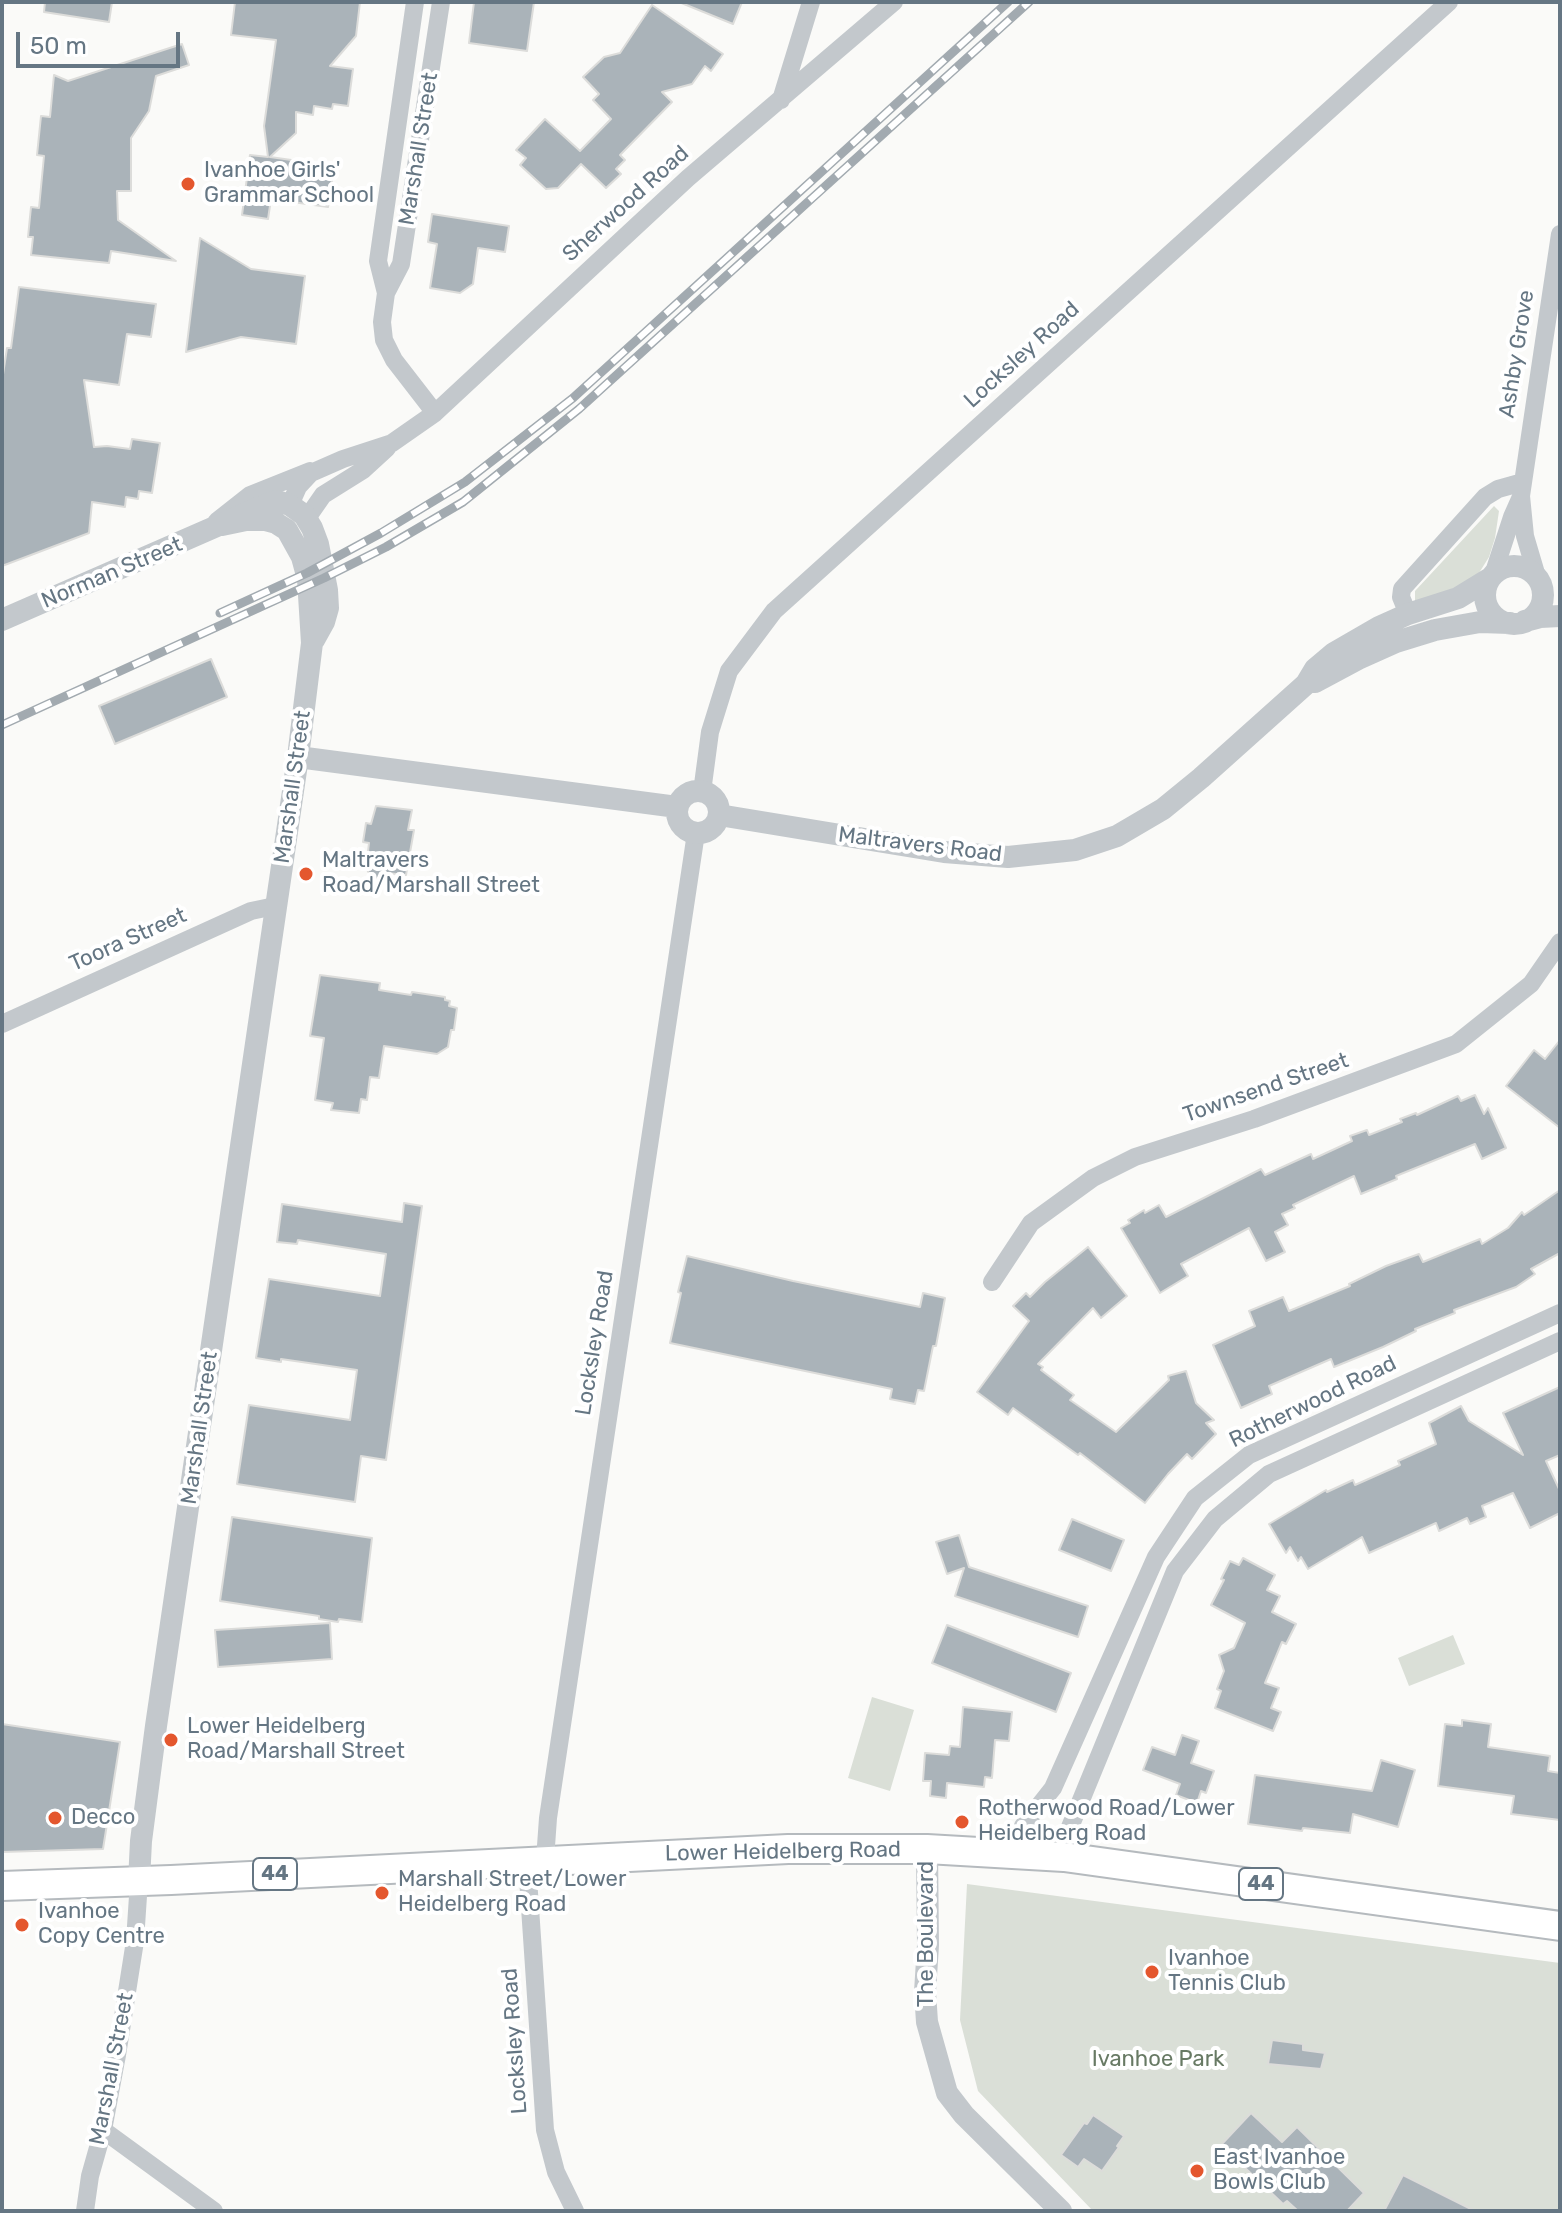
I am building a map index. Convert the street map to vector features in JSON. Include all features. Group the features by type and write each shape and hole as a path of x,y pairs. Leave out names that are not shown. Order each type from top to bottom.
{"main road":[{"name":"Lower Heidelberg Road","path":"2,1886 823,1848 927,1849 1064,1857 1560,1926"}],"street":[{"name":"Marshall Street","path":"386,293 378,261 415,2"},
{"name":"Marshall Street","path":"435,413 398,366 384,340 382,322 386,293 401,264 441,2"},
{"path":"781,100 811,2"},
{"name":"Sherwood Road","path":"294,517 363,470 392,443 435,413 688,178 894,2"},
{"name":"Locksley Road","path":"702,792 710,732 729,671 774,611 1449,2"},
{"name":"Ashby Grove","path":"1491,577 1522,489 1560,234"},
{"name":"Sherwood Road","path":"294,517 298,487 308,475 392,443"},
{"path":"212,529 242,500 333,463"},
{"path":"1408,614 1401,597 1402,589 1485,497 1498,489 1522,489"},
{"name":"Ashby Grove","path":"1522,489 1525,536 1538,580"},
{"name":"Norman Street","path":"2,620 270,503 277,501 294,517"},
{"name":"Marshall Street","path":"85,2211 90,2176 103,2130 135,1941 141,1841 156,1726 298,757 312,643 310,592 307,573 292,536 294,517"},
{"path":"1538,580 1541,603 1533,615 1517,622 1495,617 1486,604 1485,594 1491,577 1505,567 1514,566 1528,570 1560,596"},
{"name":"Maltravers Road","path":"719,815 944,852 1008,857 1075,850 1117,836 1163,809 1306,684 1315,669 1334,653 1408,614 1458,598 1491,577"},
{"name":"Maltravers Road","path":"1306,684 1320,681 1396,642 1435,630 1480,622 1517,622 1560,616"},
{"path":"298,757 677,807"},
{"path":"695,791 702,792 715,800 719,815 708,831 696,833 683,827 677,807 684,796 695,791"},
{"name":"Locksley Road","path":"575,2211 556,2172 545,2130 536,1861 548,1818 696,833"},
{"name":"Toora Street","path":"2,1024 251,911 275,906"},
{"name":"Townsend Street","path":"992,1282 1031,1223 1093,1178 1135,1157 1254,1119 1456,1044 1531,984 1560,942"},
{"name":"Rotherwood Road","path":"1015,1853 1023,1826 1053,1788 1156,1557 1195,1498 1249,1455 1560,1313"},
{"name":"Rotherwood Road","path":"1064,1857 1068,1832 1175,1571 1215,1519 1269,1474 1560,1341"},
{"name":"The Boulevard","path":"927,1849 927,2022 947,2093 964,2115 1061,2211"},
{"path":"103,2130 214,2211"}],"green space":[{"path":"1494,506 1499,511 1495,538 1489,557 1479,573 1465,586 1415,601 1415,591"},
{"path":"1453,1635 1465,1664 1409,1686 1398,1658"},
{"path":"872,1697 914,1710 890,1791 848,1778"},
{"name":"Ivanhoe Park","path":"967,1884 1560,1963 1560,2211 1093,2211 978,2091 960,2020"}],"building":[{"path":"45,2 112,2 109,22 44,12"},
{"path":"235,2 360,2 356,36 330,66 353,69 348,106 333,104 332,109 314,106 313,115 296,112 296,133 270,157 334,166 328,207 271,199 268,219 242,215 250,155 268,157 264,126 276,40 231,35"},
{"path":"474,2 534,2 527,51 469,43"},
{"path":"679,2 742,2 733,24"},
{"path":"652,5 723,54 711,71 705,66 692,84 662,92 672,102 620,155 625,160 616,169 621,174 606,188 581,164 558,188 546,189 520,165 526,158 516,150 545,119 580,151 611,119 593,100 599,94 583,77 604,57 620,53"},
{"path":"182,44 189,65 156,76 149,111 131,138 131,191 117,191 118,220 176,261 111,251 109,263 31,255 33,237 28,237 31,207 39,208 44,156 37,155 41,116 50,117 54,75 68,81"},
{"path":"432,214 509,226 505,252 478,248 473,284 460,293 430,288 437,244 428,242"},
{"path":"200,238 251,269 305,276 296,344 241,337 186,352"},
{"path":"19,287 156,304 151,337 127,334 119,385 84,380 94,447 130,449 132,439 160,443 152,493 139,491 138,499 126,497 125,507 92,502 89,533 2,566 2,381 7,348 11,348"},
{"path":"211,659 227,697 115,744 99,706"},
{"path":"376,806 412,810 408,830 414,830 406,875 387,873 380,879 372,878 366,868 369,843 363,842 366,823 371,824"},
{"path":"320,975 380,983 379,990 445,997 450,1001 449,1006 457,1008 448,1047 437,1054 384,1046 379,1078 370,1077 367,1100 361,1099 359,1113 331,1110 333,1103 315,1100 324,1038 310,1036"},
{"path":"1560,1040 1560,1128 1506,1086 1534,1050 1545,1059"},
{"path":"1475,1095 1484,1114 1488,1108 1506,1148 1482,1159 1475,1144 1396,1176 1397,1179 1361,1194 1354,1176 1293,1205 1295,1208 1282,1214 1288,1225 1275,1232 1285,1252 1266,1261 1249,1228 1181,1264 1188,1276 1160,1293 1121,1228 1144,1210 1145,1213 1159,1205 1166,1217 1261,1169 1265,1175 1311,1154 1313,1159 1352,1141 1350,1136 1367,1130 1369,1135 1458,1096 1461,1101"},
{"path":"1560,1190 1560,1253 1531,1269 1535,1274 1516,1287 1454,1310 1455,1313 1334,1367 1331,1359 1269,1386 1272,1394 1241,1408 1213,1345 1255,1326 1249,1311 1283,1297 1289,1311 1419,1254 1423,1262 1480,1239 1482,1244 1508,1228 1522,1212 1524,1215"},
{"path":"404,1203 422,1206 386,1460 361,1456 355,1502 237,1484 249,1405 350,1420 357,1370 256,1358 269,1279 380,1296 386,1254 298,1240 297,1244 277,1242 282,1204 402,1222"},
{"path":"1088,1247 1127,1296 1101,1318 1093,1308 1038,1364 1043,1367 1041,1370 1074,1395 1070,1400 1116,1432 1169,1380 1168,1376 1186,1371 1196,1403 1214,1420 1206,1423 1216,1434 1192,1459 1187,1454 1145,1503 1080,1453 1078,1455 1013,1408 1008,1415 977,1392 1029,1321 1013,1306 1026,1293 1030,1297"},
{"path":"687,1256 920,1307 923,1293 945,1298 924,1391 918,1390 915,1404 890,1399 892,1389 670,1343"},
{"path":"1560,1387 1560,1455 1546,1461 1560,1491 1560,1513 1530,1528 1513,1493 1482,1506 1486,1517 1470,1524 1467,1518 1439,1531 1436,1523 1369,1553 1362,1537 1308,1569 1301,1557 1298,1561 1290,1547 1286,1553 1269,1524 1326,1490 1353,1480 1355,1485 1400,1465 1398,1461 1436,1444 1429,1423 1461,1406 1469,1421 1523,1455 1503,1413"},
{"path":"232,1517 372,1538 362,1622 339,1619 338,1622 319,1619 319,1616 220,1601"},
{"path":"1072,1519 1124,1540 1111,1571 1059,1550"},
{"path":"959,1535 969,1567 1088,1606 1078,1637 955,1596 964,1568 947,1574 936,1542"},
{"path":"1243,1558 1275,1575 1267,1590 1280,1596 1272,1612 1296,1624 1286,1644 1282,1642 1265,1683 1279,1688 1271,1708 1281,1712 1273,1731 1215,1708 1221,1691 1217,1689 1224,1671 1219,1655 1234,1648 1245,1623 1211,1605 1230,1561 1239,1565"},
{"path":"330,1623 332,1659 218,1667 215,1630"},
{"path":"947,1625 1071,1673 1056,1712 932,1663"},
{"path":"963,1707 1012,1712 1009,1741 995,1740 992,1778 985,1777 984,1787 947,1783 946,1798 930,1796 931,1781 923,1781 925,1753 949,1755 950,1746 960,1747"},
{"path":"1462,1720 1491,1724 1488,1747 1550,1756 1548,1771 1560,1773 1560,1820 1511,1814 1514,1796 1438,1786 1445,1724 1462,1726"},
{"name":"Decco","path":"2,1724 120,1742 103,1849 2,1852"},
{"path":"1182,1735 1199,1741 1191,1763 1214,1771 1206,1793 1201,1791 1197,1803 1176,1795 1180,1784 1143,1770 1152,1747 1175,1755"},
{"path":"1381,1760 1415,1770 1398,1827 1353,1814 1350,1833 1248,1824 1255,1775 1372,1791"},
{"path":"1272,2040 1303,2044 1303,2050 1325,2053 1321,2069 1268,2064"},
{"name":"East Ivanhoe Bowls Club","path":"1251,2113 1282,2142 1297,2127 1364,2193 1347,2211 1298,2211 1287,2201 1283,2204 1221,2145"},
{"path":"1093,2115 1124,2136 1102,2171 1084,2159 1078,2167 1061,2155"},
{"path":"1403,2175 1475,2211 1384,2211"}],"railway":[{"path":"220,613 307,573 465,482 573,398 1008,2"},
{"path":"2,725 324,578 386,547 463,502 579,409 1029,2"}],"place":[{"name":"Ivanhoe Girls' Grammar School","path":"188,184"},
{"name":"Maltravers Road/Marshall Street","path":"306,874"},
{"name":"Lower Heidelberg Road/Marshall Street","path":"171,1740"},
{"name":"Decco","path":"55,1818"},
{"name":"Rotherwood Road/Lower Heidelberg Road","path":"962,1822"},
{"name":"Marshall Street/Lower Heidelberg Road","path":"382,1893"},
{"name":"Ivanhoe Copy Centre","path":"22,1925"},
{"name":"Ivanhoe Tennis Club","path":"1152,1972"},
{"name":"East Ivanhoe Bowls Club","path":"1197,2171"}]}
